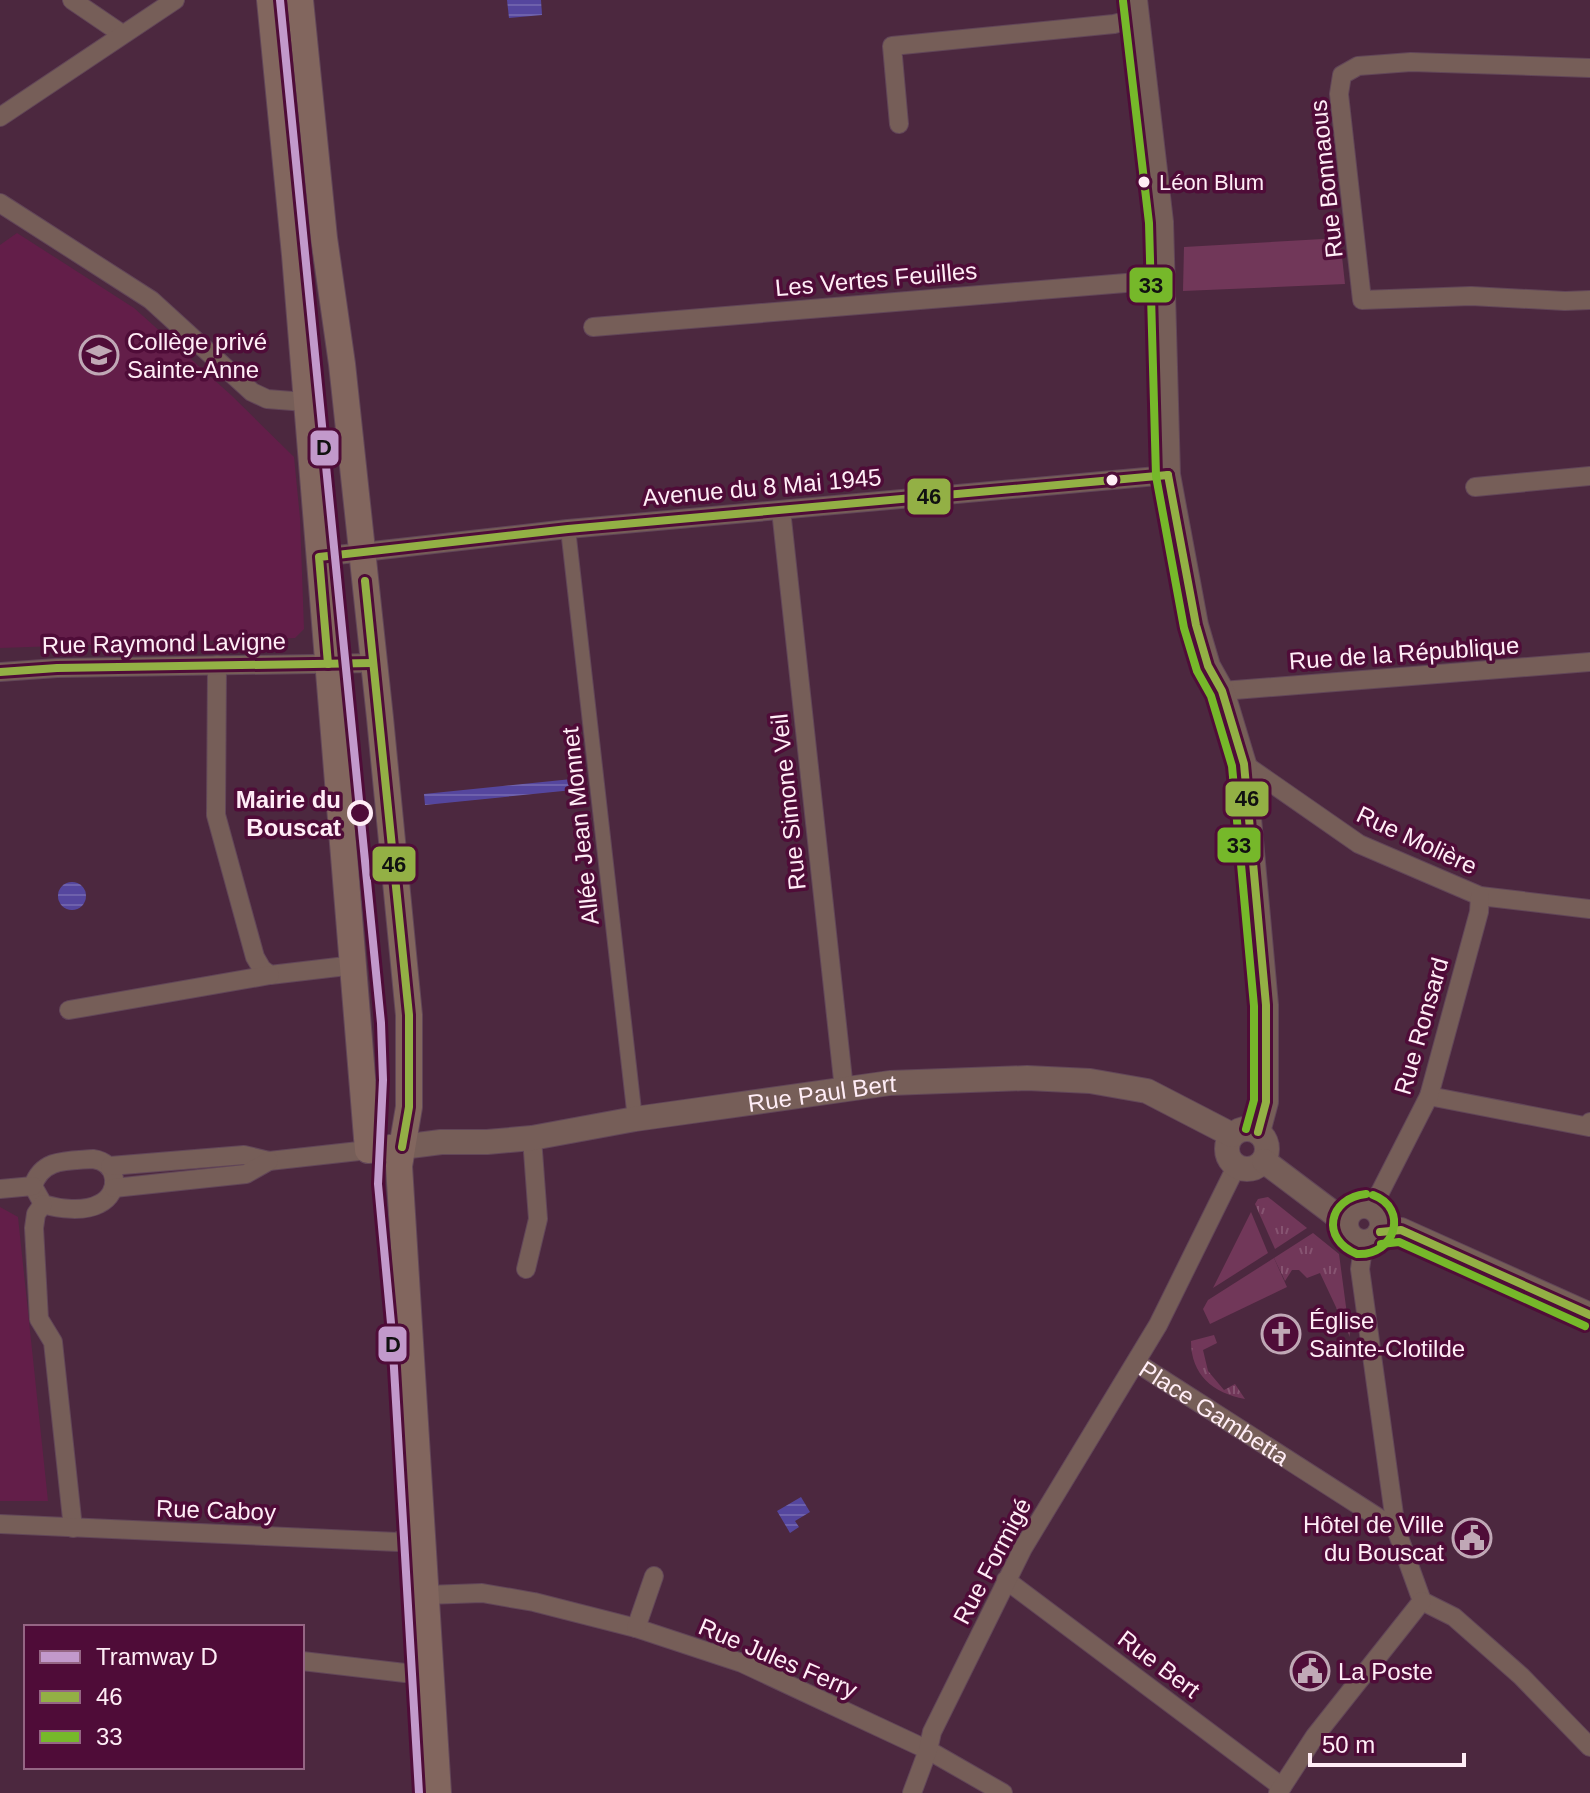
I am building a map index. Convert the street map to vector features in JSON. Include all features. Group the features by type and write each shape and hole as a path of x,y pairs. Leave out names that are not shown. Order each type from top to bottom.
{"main road":[{"path":"270,0 295,255 368,1150 402,1147"},
{"path":"300,0 322,226 342,364 409,1015 409,1107 400,1183 438,1793"}],"street":[{"path":"72,0 122,34"},
{"path":"0,117 175,0"},
{"path":"899,124 892,46 1114,24 1136,9 1161,222 1168,475 1196,625 1208,666 1222,691 1244,764 1266,1005 1266,1102 1258,1132"},
{"name":"Rue Bonnaous","path":"1590,68 1411,62 1358,66 1342,75 1339,94 1362,300 1471,296 1590,300"},
{"path":"0,203 151,300 252,392 267,399 305,402"},
{"name":"Les Vertes Feuilles","path":"593,327 1162,280"},
{"name":"Avenue du 8 Mai 1945","path":"319,557 568,529 1168,475"},
{"path":"1475,487 1590,476"},
{"name":"Rue Simone Veil","path":"781,510 844,1089"},
{"name":"Allée Jean Monnet","path":"568,529 635,1119"},
{"name":"Rue de la République","path":"1222,691 1590,662"},
{"name":"Rue Raymond Lavigne","path":"0,672 57,668 373,663"},
{"path":"217,665 216,815 255,957 270,975"},
{"name":"Rue Molière","path":"1244,764 1359,844 1480,896 1590,909"},
{"name":"Rue Ronsard","path":"1372,1208 1429,1096 1479,912 1480,896"},
{"path":"69,1010 270,975 355,965"},
{"name":"Rue Paul Bert","path":"402,1147 532,1138 635,1119 897,1082 1027,1078 1090,1081 1147,1091 1232,1135"},
{"path":"1429,1096 1590,1125"},
{"path":"1244,1129 1258,1132 1266,1142 1264,1161 1248,1170 1236,1167 1226,1152 1232,1135 1244,1129"},
{"path":"526,1269 538,1219 532,1138"},
{"path":"110,1166 244,1155 269,1161 368,1150"},
{"path":"93,1159 110,1166 115,1176 114,1188 108,1199 96,1206 58,1209 43,1204 33,1186 36,1176 54,1162 93,1159"},
{"path":"114,1188 246,1174 269,1161"},
{"path":"1264,1161 1345,1222 1350,1236 1372,1237 1401,1230 1590,1315"},
{"name":"Place Gambetta","path":"1236,1167 1137,1363 1396,1529"},
{"path":"0,1189 33,1186"},
{"path":"43,1204 36,1214 34,1228 39,1319 53,1342 73,1528"},
{"path":"1345,1222 1355,1208 1372,1208 1382,1221 1372,1237 1360,1269 1396,1529 1422,1601 1454,1617 1521,1676 1590,1747"},
{"name":"Rue Formigé","path":"912,1793 932,1732 1006,1580 1077,1456 1137,1363"},
{"name":"Rue Caboy","path":"0,1524 398,1542 422,1522"},
{"path":"636,1628 654,1576"},
{"name":"Rue Bert","path":"1006,1580 1280,1790"},
{"name":"Rue Jules Ferry","path":"426,1595 498,1595 636,1628 742,1663 928,1750 1003,1793"},
{"path":"1280,1790 1315,1736 1422,1601"},
{"path":"304,1661 405,1673 431,1671"}],"shaded area":[{"path":"507,0 541,0 542,15 509,18"},
{"path":"17,233 134,308 231,395 294,457 300,518 304,629 295,638 0,648 0,245"},
{"path":"572,779 573,790 425,805 424,794"},
{"path":"72,882 82,886 86,896 82,906 72,910 62,906 58,896 62,886"},
{"path":"0,1207 18,1217 48,1501 0,1501"},
{"path":"801,1497 810,1512 795,1521 799,1527 790,1533 777,1511"}],"green space":[{"path":"1340,238 1345,284 1183,291 1184,247"},
{"path":"1268,1197 1307,1228 1275,1249 1255,1204 1258,1199"},
{"path":"1251,1212 1268,1253 1213,1288"},
{"path":"1313,1233 1339,1254 1350,1337 1320,1273 1307,1278 1299,1270 1292,1270 1285,1281 1274,1258"},
{"path":"1274,1258 1287,1287 1210,1324 1203,1309 1208,1300"},
{"path":"1214,1335 1217,1343 1203,1350 1208,1371 1224,1390 1235,1384 1245,1399 1214,1387 1195,1364 1191,1341"}],"tram line":[{"name":"D","path":"280,0 381,1023 383,1080 378,1184 392,1334 419,1793"}],"transit line":[{"name":"33","path":"1123,1 1149,223 1156,476 1184,628 1197,671 1211,696 1232,766 1254,1006 1254,1100 1246,1129"},
{"name":"46","path":"1168,475 1196,625 1208,666 1222,691 1244,764 1266,1005 1266,1102 1258,1132"},
{"name":"46","path":"328,664 319,557 568,529 1168,475"},
{"name":"46","path":"365,581 409,1015 409,1107 402,1147"},
{"name":"46","path":"0,672 57,668 373,663"},
{"name":"33","path":"1366,1194 1343,1203 1333,1220 1337,1239 1357,1254 1370,1253 1381,1247 1389,1240 1393,1230 1391,1210 1384,1201 1373,1195"},
{"name":"46","path":"1380,1232 1401,1230 1590,1315"},
{"name":"33","path":"1381,1244 1399,1242 1585,1326"}],"place":[{"name":"Léon Blum","path":"1144,182"},
{"name":"Collège privé Sainte-Anne","path":"99,355"},
{"name":"Mairie du Bouscat","path":"360,813"},
{"name":"Église Sainte-Clotilde","path":"1281,1334"},
{"name":"Hôtel de Ville du Bouscat","path":"1472,1538"},
{"name":"La Poste","path":"1310,1671"}]}
